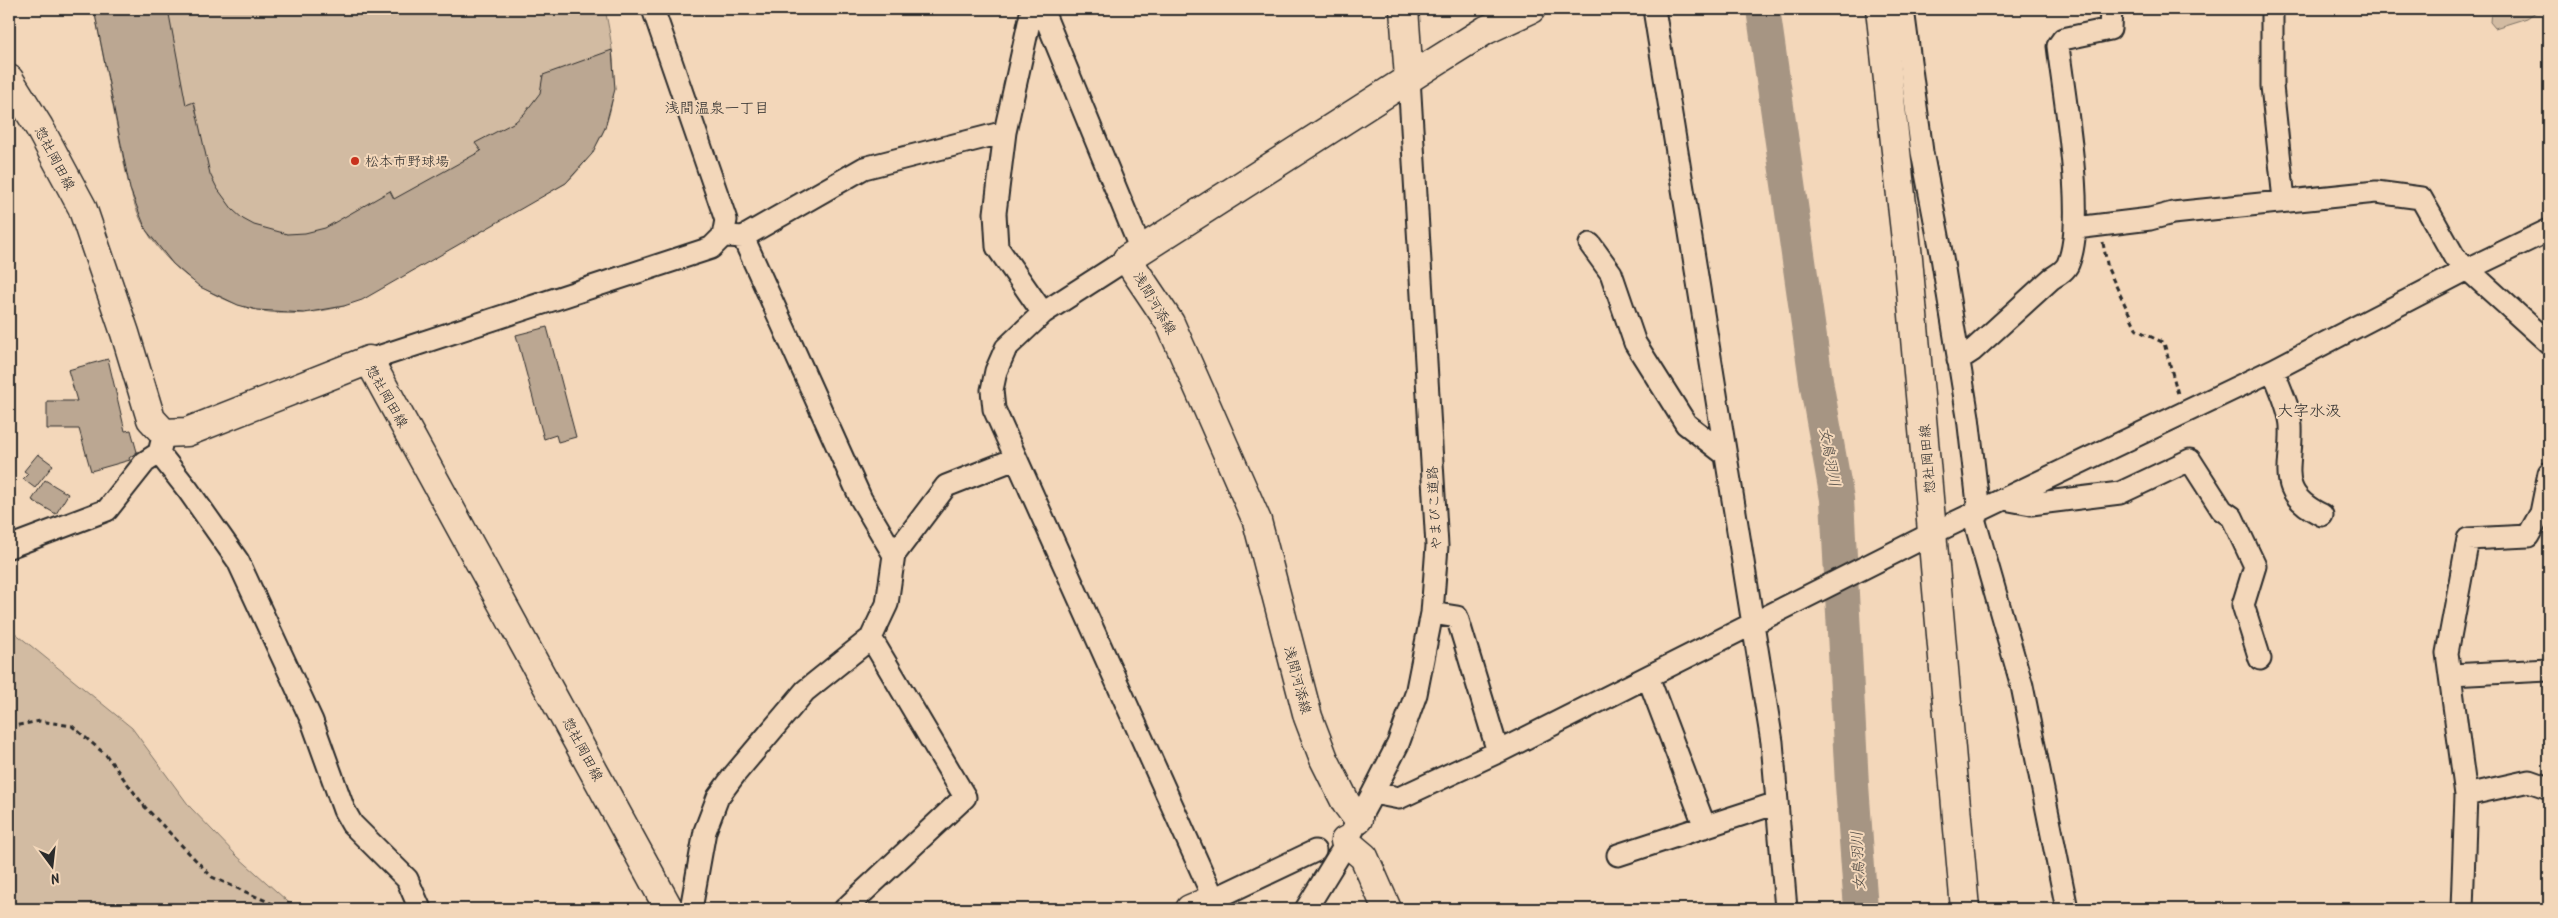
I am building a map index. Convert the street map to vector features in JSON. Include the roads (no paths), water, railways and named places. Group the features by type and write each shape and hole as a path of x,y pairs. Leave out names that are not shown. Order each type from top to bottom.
{"main road":[{"path":"1404,9 1409,78"},
{"name":"浅間河添線","path":"1352,830 1346,803 1324,759 1308,717 1257,522 1170,323 1134,254 1486,30 1531,9"},
{"name":"惣社岡田線","path":"1880,9 1908,258 1922,539 1965,909"},
{"name":"惣社岡田線","path":"9,79 39,126 82,207 125,333 151,419 161,443 369,360 669,909"},
{"path":"1352,830 1387,909"}],"street":[{"path":"653,9 733,236 861,499 894,555"},
{"path":"1032,9 1005,132 995,212 997,247 1043,313"},
{"path":"1042,9 1134,254 1043,313 1006,348 996,371 992,390 994,409 1209,906 1315,851"},
{"path":"1654,9 1726,455 1758,622 1772,742 1786,909"},
{"path":"1903,9 1922,152 1942,257 1968,417 1976,513 2022,686 2067,909"},
{"path":"1958,360 1972,351 2051,279 2060,274 2068,264 2076,228 2070,141 2058,46 2063,40 2110,30 2111,9"},
{"path":"2272,9 2272,86 2284,200"},
{"name":"やまびこ道路","path":"1306,909 1341,852 1398,744 1416,694 1432,613 1437,546 1409,78"},
{"path":"369,360 711,248 864,168 1005,132"},
{"path":"2076,228 2150,219 2173,213 2284,200 2376,192 2421,198 2455,258 2549,343"},
{"path":"1373,793 1400,798 1498,752 1922,539 2274,370 2468,269 2549,230"},
{"path":"1590,244 1612,273 1635,342 1686,424 1726,455"},
{"path":"2274,370 2291,424 2288,468 2290,482 2298,500 2322,515"},
{"path":"9,547 107,510 161,443 188,490 238,561 312,721 344,810 352,824 407,879 420,909"},
{"path":"690,909 705,831 718,797 735,774 805,692 871,638 887,604 894,555 946,486 1015,459"},
{"path":"2004,499 2031,504 2120,493 2190,460 2222,510 2232,517 2255,566 2244,605 2260,659"},
{"path":"2462,909 2466,795 2447,653 2468,539 2528,536 2543,520 2541,513 2549,473"},
{"path":"1432,613 1458,617 1498,752"},
{"path":"845,909 965,797 871,638"},
{"path":"2451,675 2549,670"},
{"path":"1648,677 1705,827"},
{"path":"2466,795 2529,782 2549,788"},
{"path":"1618,855 1776,803"}],"waterway":[{"name":"女鳥羽川","path":"1763,9 1817,387 1837,499 1852,785 1861,909"}],"place":[{"name":"松本市野球場","path":"355,161"}],"district":[{"name":"浅間温泉一丁目","path":"717,108"},
{"name":"大字水汲","path":"2309,410"}]}
